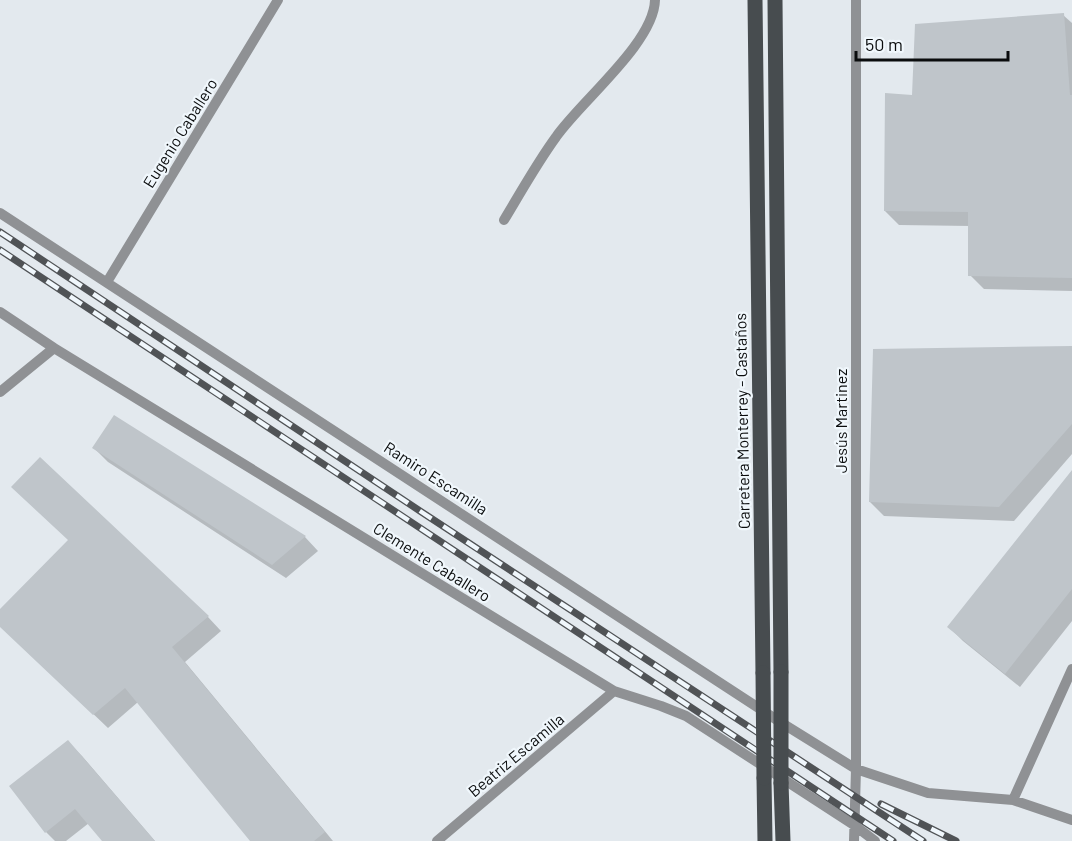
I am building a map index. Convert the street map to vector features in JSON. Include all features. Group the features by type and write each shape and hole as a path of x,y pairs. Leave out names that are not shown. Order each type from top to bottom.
{"main road":[{"name":"Carretera Monterrey - Castaños","path":"754,0 765,841"},
{"path":"775,0 783,841"}],"lane":[{"name":"Eugenio Caballero","path":"106,282 278,0"},
{"name":"Jesús Martinez","path":"854,841 856,769 856,0"},
{"path":"504,220 556,136 643,37 655,5"},
{"name":"Ramiro Escamilla","path":"0,213 777,720 856,769 928,793 1013,800 1072,820"},
{"name":"Clemente Caballero","path":"0,312 54,348 614,691 686,716 875,841"},
{"path":"0,392 54,348"},
{"path":"1013,800 1072,669"},
{"name":"Beatriz Escamilla","path":"437,841 614,691"}],"building":[{"path":"1064,13 1070,95 1072,95 1072,278 968,276 968,212 884,211 885,93 912,95 915,24"},
{"path":"1072,346 1072,424 999,507 869,502 873,349"},
{"path":"114,415 306,536 272,565 92,448"},
{"path":"40,457 209,616 172,647 325,832 314,841 250,841 125,688 93,715 0,627 0,609 68,540 11,487"},
{"path":"1072,470 1072,589 1005,674 947,627"},
{"path":"68,740 155,841 102,841 75,809 45,833 9,786"}],"railway":[{"path":"0,232 923,841"},
{"path":"0,250 893,841"},
{"path":"881,804 956,841"}]}
